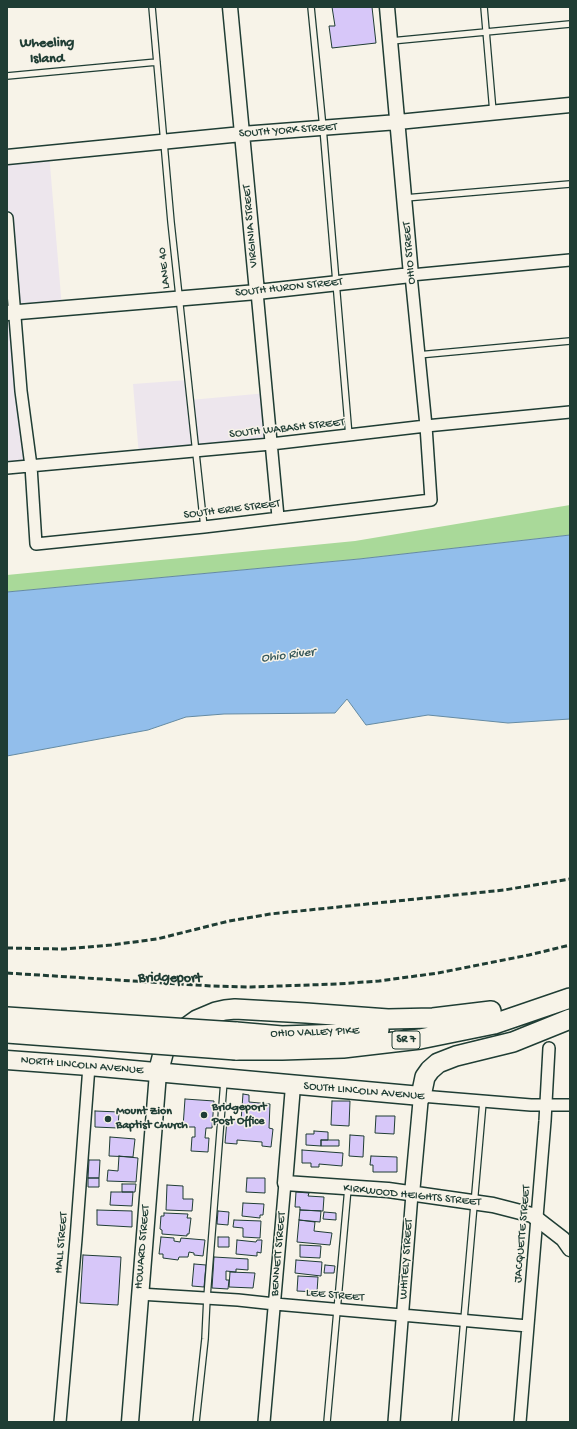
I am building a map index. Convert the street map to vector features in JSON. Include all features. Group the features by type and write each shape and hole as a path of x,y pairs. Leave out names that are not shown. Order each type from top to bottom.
{"highway":[{"name":"OHIO VALLEY PIKE","path":"7,1033 236,1041 282,1036 344,1034 419,1026 491,1011 570,985"},
{"name":"OHIO VALLEY PIKE","path":"7,1017 236,1041 282,1050 343,1048 420,1039 494,1024 570,998"},
{"path":"158,1073 164,1050 179,1033 197,1020 225,1010 235,1009 306,1012 388,1019 433,1018 491,1011"},
{"path":"421,1096 425,1077 438,1063 456,1056 513,1042 570,1020"}],"main road":[{"name":"NORTH LINCOLN AVENUE","path":"7,1060 158,1073"},
{"name":"SOUTH LINCOLN AVENUE","path":"158,1073 421,1096"},
{"name":"HOWARD STREET","path":"130,1422 158,1073"}],"street":[{"name":"VIRGINIA STREET","path":"230,7 278,517"},
{"name":"OHIO STREET","path":"387,7 418,355 426,426 431,500"},
{"name":"SOUTH YORK STREET","path":"7,157 164,143 242,134 494,114 570,106"},
{"path":"7,218 11,312 31,466"},
{"name":"SOUTH HURON STREET","path":"11,312 257,292 411,275 570,260"},
{"name":"SOUTH WABASH STREET","path":"7,468 272,444 426,426 570,412"},
{"name":"SOUTH ERIE STREET","path":"31,466 36,544 431,500"},
{"name":"JACQUETTE STREET","path":"520,1422 538,1218 549,1048"},
{"name":"HALL STREET","path":"60,1422 89,1066"},
{"name":"BENNETT STREET","path":"264,1422 293,1086"},
{"name":"SOUTH LINCOLN AVENUE","path":"421,1096 484,1102 570,1106"},
{"name":"WHITELY STREET","path":"394,1422 421,1096"},
{"name":"KIRKWOOD HEIGHTS STREET","path":"285,1183 388,1190 475,1202 526,1213 538,1218"},
{"path":"538,1218 563,1239 570,1249"},
{"name":"LEE STREET","path":"140,1294 207,1297 464,1319 528,1326"}],"lane":[{"name":"LANE 40","path":"152,7 179,298 204,526"},
{"path":"311,7 323,128 349,436"},
{"path":"484,7 494,114"},
{"path":"390,41 570,24"},
{"path":"7,76 157,62"},
{"path":"405,198 570,184"},
{"path":"418,355 570,341"},
{"path":"196,1422 205,1340 224,1079"},
{"path":"455,1422 484,1102"},
{"path":"327,1422 348,1188"}],"shaded area":[{"path":"49,153 62,308 15,312 31,466 7,468 7,157"},
{"path":"188,380 190,400 267,393 271,444 139,456 133,384"}],"green space":[{"path":"570,505 570,535 359,559 7,592 7,575 355,541"}],"water":[{"name":"Ohio River","path":"570,535 570,719 508,723 428,715 366,725 347,699 335,713 224,714 186,717 148,730 7,756 7,592 359,559"}],"building":[{"path":"332,7 372,7 376,43 332,48 329,26 335,26"},
{"path":"243,1094 249,1095 249,1102 270,1104 269,1128 273,1129 271,1147 262,1146 262,1142 237,1140 237,1144 225,1143 227,1120 241,1121"},
{"path":"185,1099 214,1101 212,1128 206,1128 205,1138 209,1138 208,1152 191,1151 192,1137 195,1137 195,1127 183,1127"},
{"path":"332,1101 350,1101 349,1126 331,1125"},
{"path":"95,1111 119,1112 118,1128 95,1127"},
{"path":"376,1116 395,1116 394,1134 375,1133"},
{"path":"314,1131 328,1132 328,1140 321,1140 321,1146 306,1145 306,1134 314,1134"},
{"path":"350,1135 364,1136 363,1157 349,1156"},
{"path":"110,1137 135,1139 133,1157 109,1156"},
{"path":"321,1140 339,1140 339,1146 321,1146"},
{"path":"302,1150 343,1153 342,1166 319,1164 319,1167 311,1167 311,1163 302,1163"},
{"path":"119,1156 138,1158 136,1182 107,1181 108,1170 118,1171"},
{"path":"371,1156 397,1157 397,1172 373,1172 373,1165 370,1165"},
{"path":"89,1160 100,1160 99,1178 88,1178"},
{"path":"88,1178 99,1178 99,1187 88,1187"},
{"path":"247,1178 265,1178 265,1193 246,1192"},
{"path":"122,1184 136,1184 135,1192 122,1192"},
{"path":"167,1185 183,1186 183,1199 193,1199 192,1211 166,1210"},
{"path":"111,1192 133,1192 132,1206 110,1205"},
{"path":"296,1192 309,1193 308,1196 324,1197 323,1211 300,1210 300,1207 295,1207"},
{"path":"243,1203 264,1204 263,1215 260,1215 260,1218 242,1216"},
{"path":"97,1210 132,1211 132,1227 97,1225"},
{"path":"300,1210 321,1211 320,1222 299,1220"},
{"path":"218,1211 229,1212 228,1225 217,1224"},
{"path":"324,1212 336,1213 336,1220 323,1219"},
{"path":"164,1213 188,1214 187,1218 191,1218 189,1234 187,1234 187,1236 162,1234 162,1230 160,1229 161,1216 164,1216"},
{"path":"234,1220 261,1221 260,1238 243,1237 243,1228 233,1227"},
{"path":"299,1220 315,1222 314,1231 332,1233 330,1245 297,1242"},
{"path":"161,1237 174,1238 174,1241 180,1242 181,1238 205,1240 203,1256 194,1255 194,1253 189,1252 188,1257 179,1257 178,1260 163,1258 163,1254 159,1254"},
{"path":"218,1237 229,1237 229,1247 218,1247"},
{"path":"237,1240 256,1242 257,1240 262,1240 261,1253 257,1252 257,1256 236,1254"},
{"path":"300,1245 321,1246 320,1258 300,1257"},
{"path":"83,1255 121,1257 118,1305 80,1303"},
{"path":"214,1257 248,1259 248,1270 236,1269 236,1272 226,1271 226,1280 229,1280 228,1289 212,1288"},
{"path":"296,1260 322,1262 321,1276 295,1273"},
{"path":"194,1264 206,1265 204,1287 192,1286"},
{"path":"325,1265 335,1266 334,1273 324,1273"},
{"path":"230,1272 255,1273 253,1288 229,1287"},
{"path":"298,1276 318,1277 317,1292 297,1291"}],"railway":[{"path":"7,948 64,949 111,945 157,939 229,921 270,914 504,890 570,879"},
{"path":"7,973 212,986 251,987 337,984 379,981 438,973 529,955 570,945"}],"place":[{"name":"Bridgeport Post Office","path":"204,1115"},
{"name":"Mount Zion Baptist Church","path":"108,1119"}],"district":[{"name":"Wheeling Island","path":"47,52"},
{"name":"Bridgeport","path":"170,979"}]}
